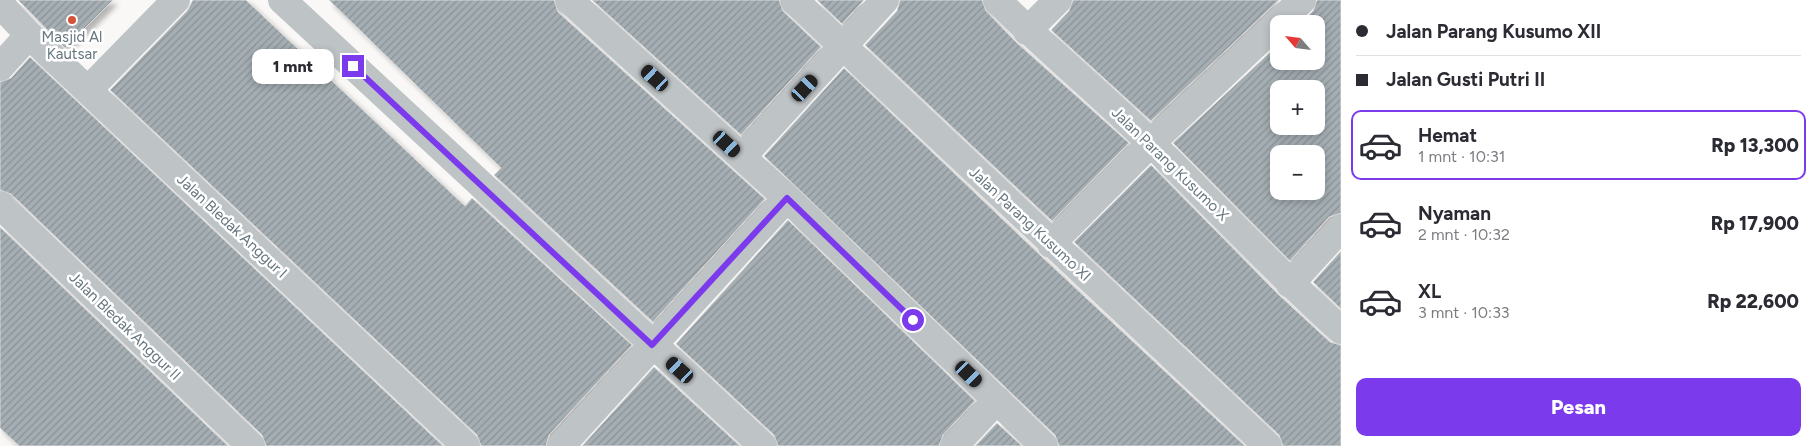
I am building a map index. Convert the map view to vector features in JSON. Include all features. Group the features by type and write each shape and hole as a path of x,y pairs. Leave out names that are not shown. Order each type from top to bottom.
{"street":[{"path":"88,90 176,0"},
{"path":"282,0 763,446"},
{"path":"569,0 787,198 1044,446"},
{"name":"Jalan Parang Kusumo XI","path":"794,0 1051,244 1268,446"},
{"path":"742,157 885,0"},
{"name":"Jalan Parang Kusumo X","path":"997,0 1028,31 1151,143 1290,284 1341,330"},
{"path":"1028,31 1058,0"},
{"path":"1051,244 1151,143 1302,0"},
{"name":"Jalan Bledak Anggur I","path":"0,4 29,35 466,446"},
{"path":"0,67 29,35"},
{"path":"561,446 787,198"},
{"name":"Jalan Bledak Anggur II","path":"0,205 251,446"},
{"path":"1290,284 1341,228"},
{"path":"954,446 997,400"}],"building":[{"name":"Masjid Al Kautsar","path":"18,0 113,0 65,48"},
{"path":"193,0 246,0 465,206 472,198 632,345 549,435 546,446 481,446 477,435 110,90 187,11"},
{"path":"329,0 554,0 558,12 765,199 653,322 494,175 501,168"},
{"path":"592,0 779,0 783,11 821,47 741,135"},
{"path":"817,0 864,0 842,24"},
{"path":"900,0 982,0 986,11 1016,42 1129,143 1052,221 865,45 897,11"},
{"path":"1073,0 1279,0 1151,121 1051,30 1069,11"},
{"path":"1317,0 1341,0 1341,213 1329,217 1290,261 1173,143 1270,52 1270,70 1325,70 1325,15 1309,15 1313,11"},
{"path":"30,57 443,446 266,446 262,435 11,194 0,190 0,82 11,78"},
{"path":"844,68 1040,255 1245,446 1059,446 1055,435 764,156"},
{"path":"1151,165 1279,295 1330,342 1341,345 1341,446 1283,446 1279,435 1074,242"},
{"path":"788,220 975,401 943,435 939,446 778,446 774,435 676,344"},
{"path":"0,227 228,446 19,446 0,428"},
{"path":"1341,251 1341,309 1313,282"},
{"path":"654,367 740,446 582,446"},
{"path":"997,423 1022,446 975,446"}],"place":[{"name":"Masjid Al Kautsar","path":"72,20"}],"route":[{"path":"353,66 652,345 787,198 913,320"}]}
